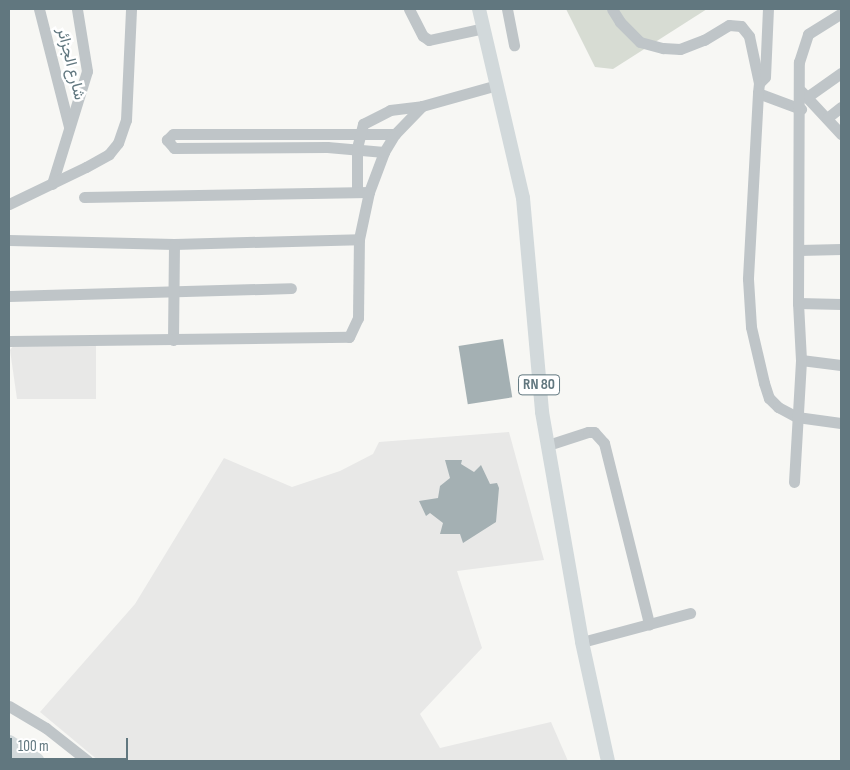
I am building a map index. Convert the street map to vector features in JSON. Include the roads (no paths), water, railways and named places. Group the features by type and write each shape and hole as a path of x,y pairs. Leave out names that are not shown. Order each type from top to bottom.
{"highway":[{"path":"9,743 38,761"}],"main road":[{"name":"RN 80","path":"479,9 523,198 542,412 582,642 608,761"}],"street":[{"name":"شارع الجزائر","path":"39,9 69,127"},
{"path":"52,184 87,71 77,9"},
{"path":"9,204 109,154 118,143 126,120 131,9"},
{"path":"409,9 423,36 430,40 484,28"},
{"path":"507,9 514,45"},
{"path":"612,9 620,22 640,42 663,48 687,47 729,25 741,26 748,36 758,88 748,279 751,327 769,398 778,407 797,417 841,422"},
{"path":"758,88 765,77 768,9"},
{"path":"794,482 801,360 798,303 801,110 804,94 799,62 808,34 836,12"},
{"path":"804,94 841,73"},
{"path":"9,341 349,337 358,318 359,239 363,192 357,148 359,134 368,119 406,106 422,106 497,85"},
{"path":"758,88 801,110"},
{"path":"804,94 841,134"},
{"path":"363,192 395,134 422,106"},
{"path":"828,118 841,107"},
{"path":"384,152 357,148 174,148 167,140 173,134 395,134"},
{"path":"231,148 232,135"},
{"path":"84,197 363,192"},
{"path":"9,240 174,244 359,239"},
{"path":"173,340 174,244"},
{"path":"799,250 841,249"},
{"path":"9,296 291,288"},
{"path":"798,303 841,304"},
{"path":"801,360 841,365"},
{"path":"548,445 588,432 594,432 604,443 649,624"},
{"path":"582,642 690,613"},
{"path":"9,706 46,728 88,761"}]}
